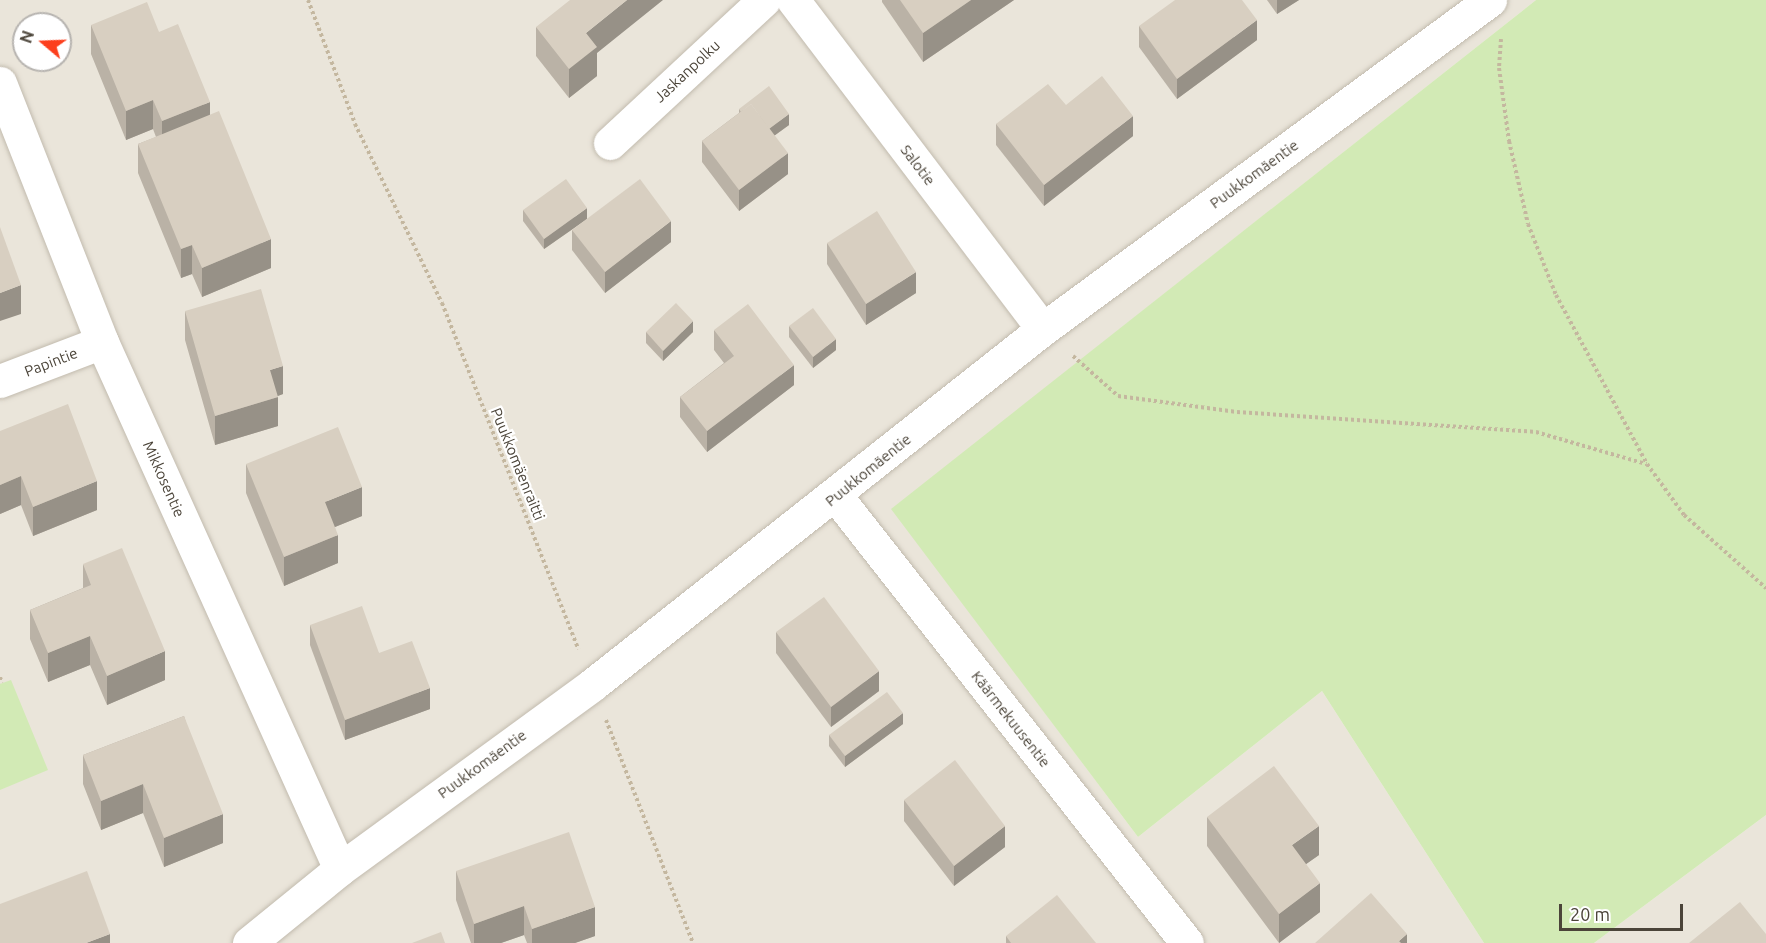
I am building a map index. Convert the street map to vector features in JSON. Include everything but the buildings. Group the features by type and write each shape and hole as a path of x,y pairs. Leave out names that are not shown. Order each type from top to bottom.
{"street":[{"name":"Jaskanpolku","path":"610,142 764,0"},
{"name":"Salotie","path":"793,0 1043,329"},
{"name":"Puukkomäentie","path":"249,943 340,869 592,685 836,496 1043,329 1496,15"},
{"name":"Mikkosentie","path":"0,83 102,342 340,869"},
{"name":"Papintie","path":"0,381 102,342"},
{"name":"Käärmekuusentie","path":"836,496 1186,943"}],"path":[{"name":"Puukkomäenraitti","path":"308,0 355,124 442,303 693,943"},
{"path":"1496,15 1498,68 1528,224 1556,295 1647,464 1684,515 1766,588"},
{"path":"1043,329 1118,396 1236,412 1444,422 1536,432 1647,464"},
{"path":"0,677 2,683"}],"shaded area":[{"path":"0,0 1536,0 892,509 1138,837 1322,691 1484,943 0,943"},
{"path":"1766,815 1766,943 1594,943"}],"green space":[{"path":"1536,0 1766,0 1766,815 1594,943 1484,943 1322,691 1138,837 891,509"},
{"path":"11,680 48,770 0,790 0,684"}]}
